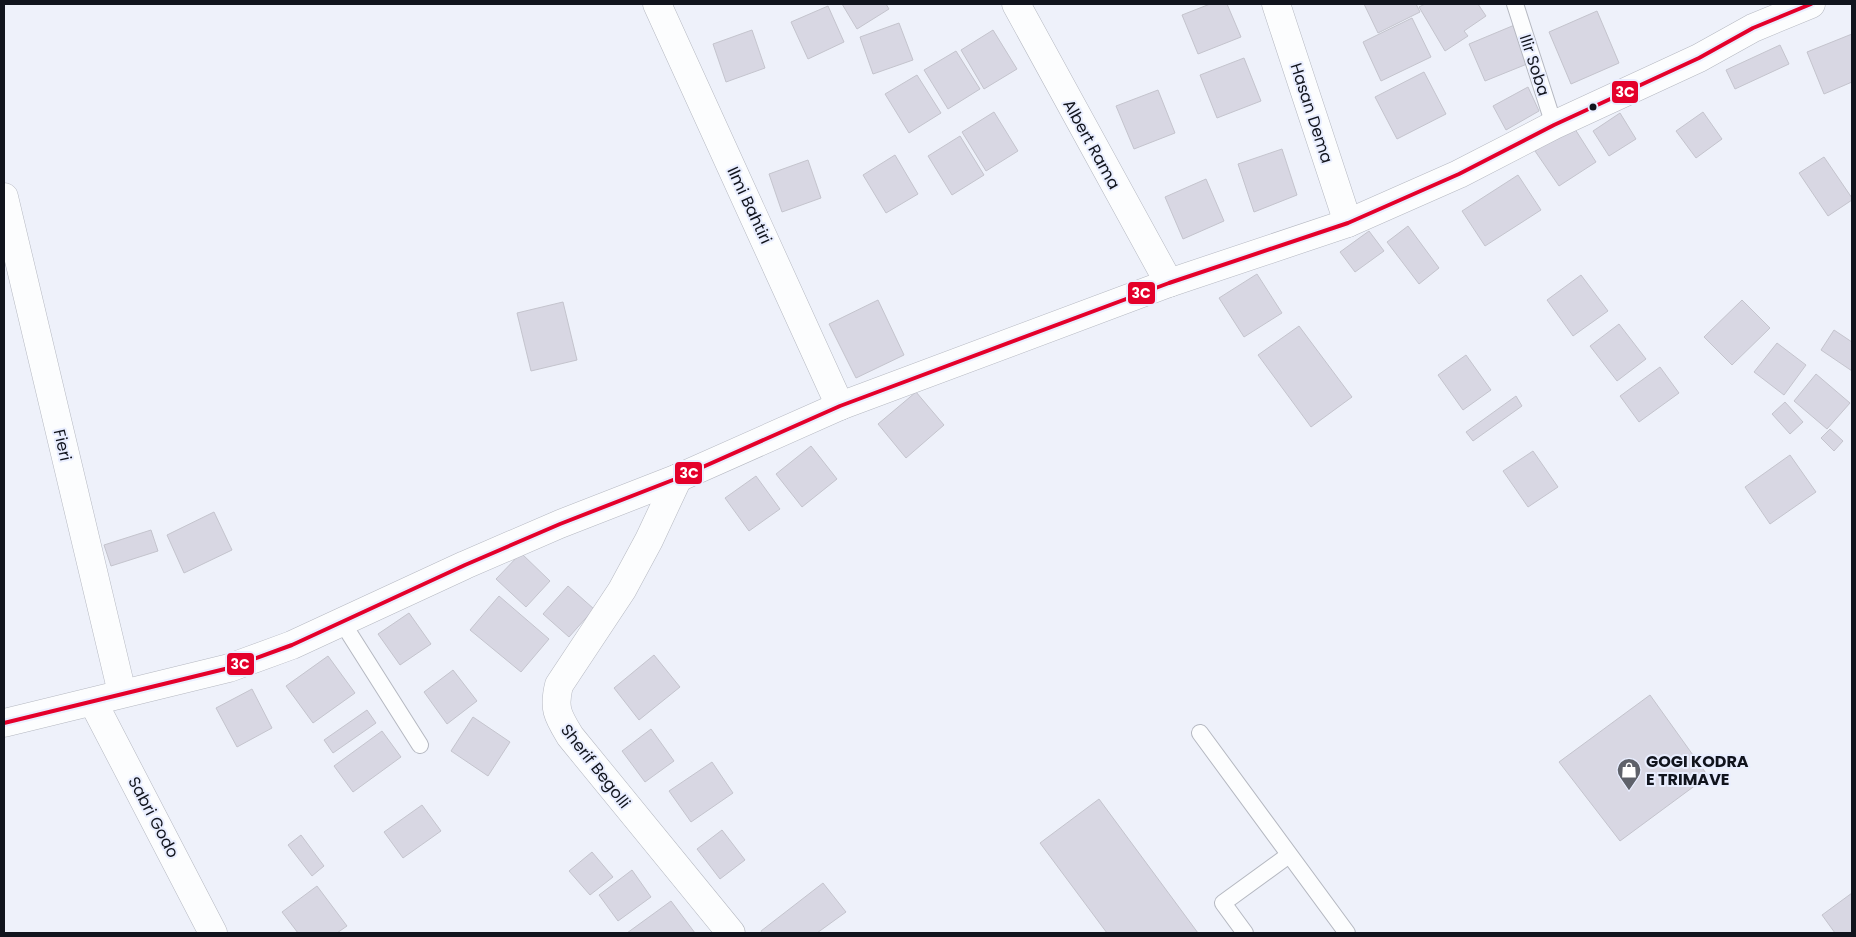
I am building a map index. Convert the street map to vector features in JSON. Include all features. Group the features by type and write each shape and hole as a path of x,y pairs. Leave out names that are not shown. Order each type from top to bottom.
{"street":[{"name":"Ilmi Bahtiri","path":"658,4 840,406"},
{"name":"Albert Rama","path":"1016,4 1169,284"},
{"name":"Hasan Dema","path":"1276,4 1348,223"},
{"path":"4,723 229,668 292,645 482,557 678,478 840,406 1169,284 1348,223 1459,174 1554,125 1699,58 1753,28 1811,4"},
{"name":"Fieri","path":"4,197 122,693"},
{"name":"Sherif Begolli","path":"678,478 649,540 622,590 559,685 556,711 570,736 731,933"},
{"name":"Sabri Godo","path":"93,702 213,933"}],"lane":[{"name":"Ilir Soba","path":"1515,4 1554,125"},
{"path":"342,622 420,745"},
{"path":"1200,732 1346,933"},
{"path":"1245,933 1222,903 1289,855"}],"building":[{"path":"842,4 886,4 889,9 857,29"},
{"path":"1210,4 1227,4 1241,37 1198,54 1182,15"},
{"path":"1364,4 1416,4 1420,12 1378,33"},
{"path":"1425,4 1478,4 1486,16 1464,31 1468,36 1445,51 1419,7"},
{"path":"828,6 844,42 808,59 791,22"},
{"path":"1597,11 1619,63 1571,84 1549,32"},
{"path":"1412,18 1431,57 1381,81 1363,42"},
{"path":"899,23 913,60 873,74 860,37"},
{"path":"1517,24 1532,62 1485,81 1469,44"},
{"path":"752,30 765,68 726,82 713,44"},
{"path":"993,30 1017,69 984,89 961,50"},
{"path":"1852,34 1852,82 1824,94 1807,52"},
{"path":"1780,45 1789,64 1735,89 1726,70"},
{"path":"956,51 980,89 948,109 924,70"},
{"path":"1244,58 1261,101 1217,118 1200,75"},
{"path":"1424,72 1446,114 1397,139 1375,97"},
{"path":"917,75 941,113 909,133 885,94"},
{"path":"1528,87 1539,111 1506,130 1493,106"},
{"path":"1158,90 1175,133 1134,149 1116,106"},
{"path":"994,112 1018,151 986,171 962,132"},
{"path":"1703,112 1722,139 1696,158 1676,131"},
{"path":"1620,113 1636,139 1609,156 1593,131"},
{"path":"1573,126 1596,162 1559,186 1535,151"},
{"path":"960,136 984,175 952,195 928,156"},
{"path":"1282,149 1297,195 1254,212 1238,164"},
{"path":"895,155 918,194 886,213 863,175"},
{"path":"1824,157 1852,198 1852,200 1828,216 1799,173"},
{"path":"808,160 821,198 782,212 769,174"},
{"path":"1518,175 1541,210 1485,246 1462,211"},
{"path":"1206,179 1224,221 1183,239 1165,197"},
{"path":"1408,226 1439,268 1419,284 1387,242"},
{"path":"1369,231 1384,251 1355,272 1340,252"},
{"path":"1257,274 1282,313 1244,337 1219,298"},
{"path":"1581,275 1608,311 1573,336 1547,300"},
{"path":"878,300 904,355 856,378 829,324"},
{"path":"1742,300 1770,328 1732,365 1704,337"},
{"path":"563,302 577,360 531,371 517,313"},
{"path":"1619,324 1646,359 1617,381 1590,346"},
{"path":"1299,326 1352,397 1311,427 1258,355"},
{"path":"1834,330 1852,342 1852,371 1821,350"},
{"path":"1777,343 1806,365 1784,395 1754,372"},
{"path":"1466,355 1491,390 1463,410 1438,375"},
{"path":"1660,367 1679,393 1639,422 1620,396"},
{"path":"1816,374 1850,403 1827,429 1794,401"},
{"path":"916,392 944,425 906,458 878,424"},
{"path":"1516,396 1522,406 1473,441 1466,432"},
{"path":"1785,402 1803,422 1790,434 1772,414"},
{"path":"1830,429 1843,441 1834,451 1821,438"},
{"path":"811,446 837,479 802,507 776,474"},
{"path":"1533,451 1558,487 1528,507 1503,471"},
{"path":"1790,455 1816,492 1770,524 1745,487"},
{"path":"756,476 780,509 749,531 725,498"},
{"path":"214,512 232,550 184,573 167,535"},
{"path":"151,530 158,551 111,566 104,545"},
{"path":"521,553 550,581 526,607 496,579"},
{"path":"568,586 594,609 569,637 543,614"},
{"path":"499,596 549,639 521,672 470,630"},
{"path":"409,613 431,644 400,665 378,634"},
{"path":"654,655 680,687 639,720 614,688"},
{"path":"328,656 355,693 313,723 286,686"},
{"path":"453,670 477,701 447,724 424,692"},
{"path":"252,689 272,728 237,747 216,708"},
{"path":"1650,695 1708,776 1620,841 1559,762"},
{"path":"367,710 376,723 333,753 324,740"},
{"path":"473,717 510,742 488,776 451,751"},
{"path":"651,729 674,761 645,782 622,751"},
{"path":"382,731 401,757 353,792 334,766"},
{"path":"712,762 733,793 691,822 669,791"},
{"path":"1099,799 1198,933 1107,933 1040,843"},
{"path":"422,805 441,831 403,858 384,832"},
{"path":"722,830 745,860 720,879 697,849"},
{"path":"301,835 324,866 312,876 288,845"},
{"path":"592,852 613,877 590,895 569,871"},
{"path":"632,870 651,897 618,921 599,895"},
{"path":"823,883 846,912 817,933 762,933 761,931"},
{"path":"317,886 347,926 337,933 298,933 282,912"},
{"path":"1852,893 1852,933 1835,933 1822,915"},
{"path":"671,901 695,933 627,933"}],"transit line":[{"name":"3C","path":"4,723 229,668 292,645 465,565 560,524 678,478 840,406 1169,283 1348,223 1459,174 1554,125 1699,58 1753,28 1811,4"}],"place":[{"name":"GOGI KODRA E TRIMAVE","path":"1629,791"}]}
